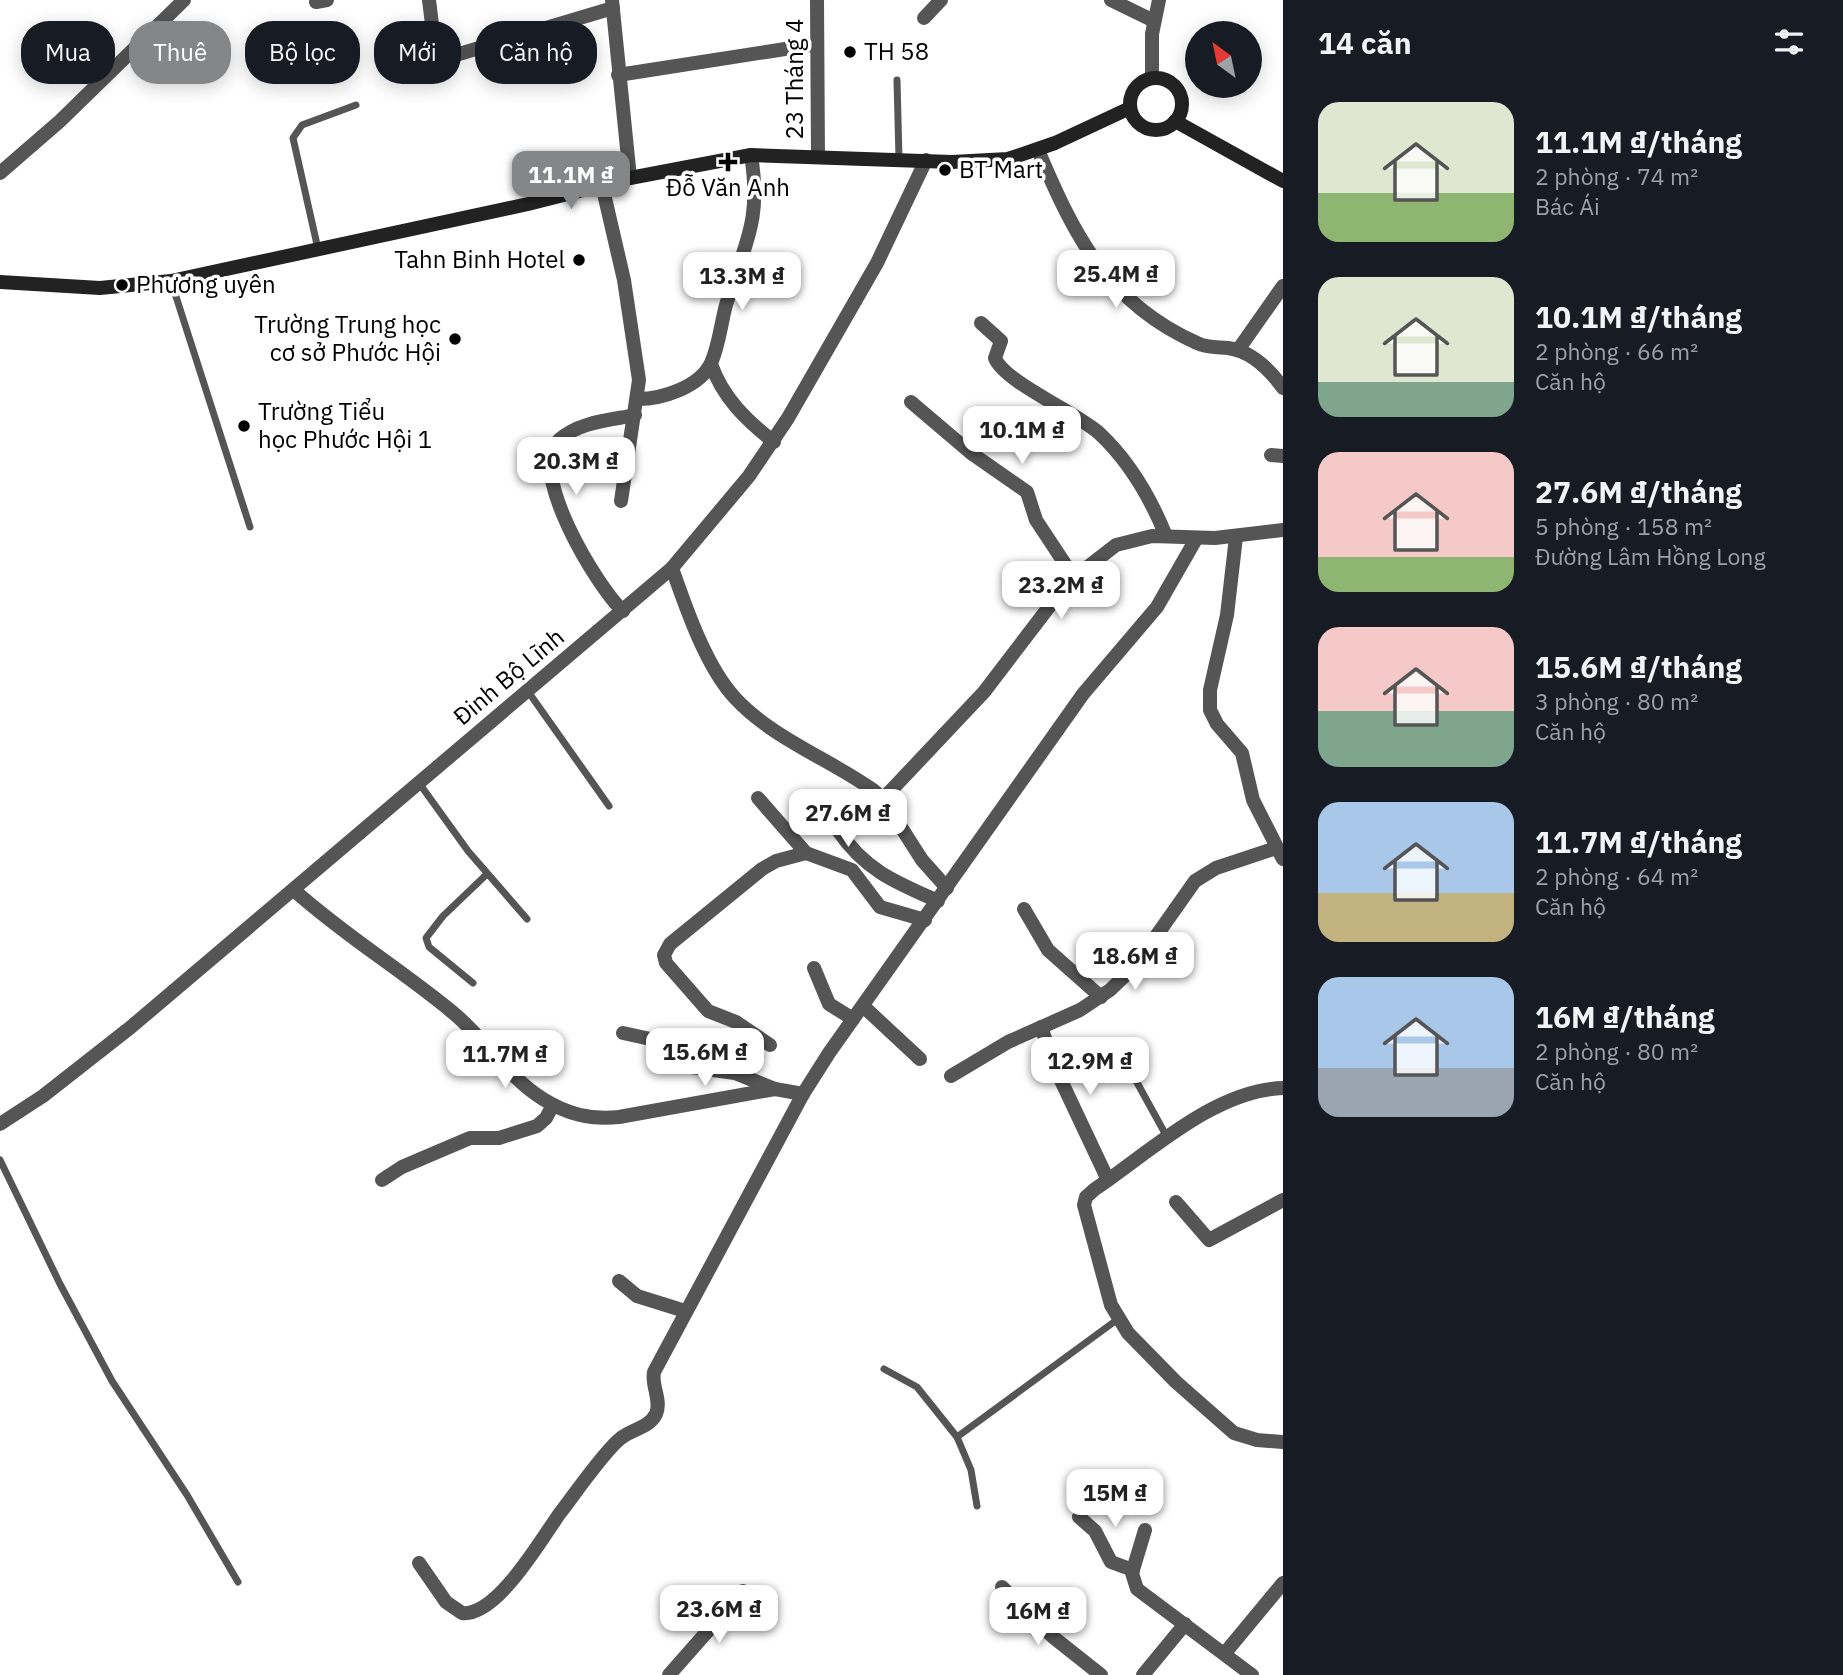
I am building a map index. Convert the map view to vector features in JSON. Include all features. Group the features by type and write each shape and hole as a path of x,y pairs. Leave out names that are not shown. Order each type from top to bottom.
{"main road":[{"path":"1152,78 1165,79 1178,89 1182,103 1175,121 1166,128 1151,130 1137,122 1130,108 1136,87 1152,78"},
{"path":"0,282 100,288 171,281 630,178 751,155 993,161 1038,150 1130,108"},
{"path":"1175,121 1283,181"}],"street":[{"path":"0,173 60,121 182,0"},
{"path":"429,0 436,57 439,60 612,4 630,178"},
{"name":"23 Tháng 4","path":"817,0 818,157"},
{"path":"924,18 941,0"},
{"path":"1111,0 1154,22"},
{"path":"1152,78 1154,22 1159,0"},
{"path":"618,75 817,44"},
{"path":"1038,150 1082,244 1110,282 1154,318 1189,340 1206,346 1238,350 1264,365 1283,388"},
{"path":"751,155 754,220 726,306 711,364 717,380 734,405 774,442"},
{"name":"Đinh Bộ Lĩnh","path":"0,1124 71,1076 295,891 526,690 672,568 774,442 877,262 926,160"},
{"path":"602,185 637,357 638,399 621,501"},
{"path":"1238,350 1283,286"},
{"path":"981,323 1002,341 995,358 998,365 1030,389 1088,424 1111,446 1152,502 1166,536"},
{"path":"638,399 655,399 676,391 711,364"},
{"path":"911,402 971,453 1027,492 1037,520 1075,579"},
{"path":"623,611 602,589 582,554 552,481 549,457 558,440 583,426 635,415"},
{"path":"883,799 984,692 1055,599 1116,545 1138,538 1236,537 1283,530"},
{"path":"951,1076 1101,997 1135,967 1195,881 1216,868 1279,853 1253,800 1242,753 1217,724 1210,710 1210,690 1227,615 1236,537"},
{"path":"419,1563 438,1592 454,1608 469,1614 486,1605 536,1550 557,1517 616,1442 652,1419 658,1402 654,1372 803,1094 1083,694 1157,607 1196,539"},
{"path":"672,568 706,649 736,699 763,721 854,776 883,799 922,860 947,888"},
{"path":"758,798 806,853 852,870 884,910 925,920"},
{"path":"837,829 849,848 878,873 939,901"},
{"path":"770,1045 736,1022 708,1011 666,963 664,955 670,944 762,870 776,861 806,853"},
{"path":"295,891 345,934 449,1009 473,1029 523,1084 554,1105 586,1118 598,1119 775,1089"},
{"path":"1024,909 1048,950 1101,997"},
{"path":"814,968 829,1004 853,1020"},
{"path":"863,1006 920,1059"},
{"path":"1041,1027 1057,1072 1108,1180"},
{"path":"623,1033 655,1040 677,1065 735,1073 775,1089 803,1094"},
{"path":"1283,1088 1236,1096 1168,1138 1108,1180 1090,1193 1084,1205 1106,1289 1118,1319 1159,1366 1234,1433 1257,1440 1283,1442"},
{"path":"382,1180 402,1167 470,1138 499,1138 537,1126 554,1105"},
{"path":"1176,1202 1209,1240 1283,1200"},
{"path":"619,1281 637,1296 685,1311"},
{"path":"1079,1517 1096,1531 1114,1565 1133,1570"},
{"path":"1145,1530 1133,1570 1132,1578 1137,1589 1252,1675"},
{"path":"1225,1653 1283,1583"},
{"path":"1002,1587 1053,1637 1101,1675"},
{"path":"669,1675 743,1591"},
{"path":"1143,1675 1185,1624"}],"lane":[{"path":"897,80 899,159"},
{"path":"318,249 293,138 302,125 356,105"},
{"path":"171,281 250,527"},
{"path":"526,690 609,806"},
{"path":"419,783 487,874 527,919"},
{"path":"472,983 429,947 426,938 443,916 487,874"},
{"path":"1129,1068 1168,1138"},
{"path":"0,1160 112,1381 187,1495 237,1582"},
{"path":"957,1437 1118,1319"},
{"path":"884,1369 917,1387 957,1437 971,1471 977,1506"}],"place":[{"name":"TH 58","path":"850,52"},
{"name":"Đỗ Văn Anh","path":"728,162"},
{"name":"BT Mart","path":"945,170"},
{"name":"Tahn Binh Hotel","path":"579,260"},
{"name":"Phương uyên","path":"122,285"},
{"name":"Trường Trung học cơ sở Phước Hội","path":"455,339"},
{"name":"Trường Tiểu học Phước Hội 1","path":"244,426"}]}
